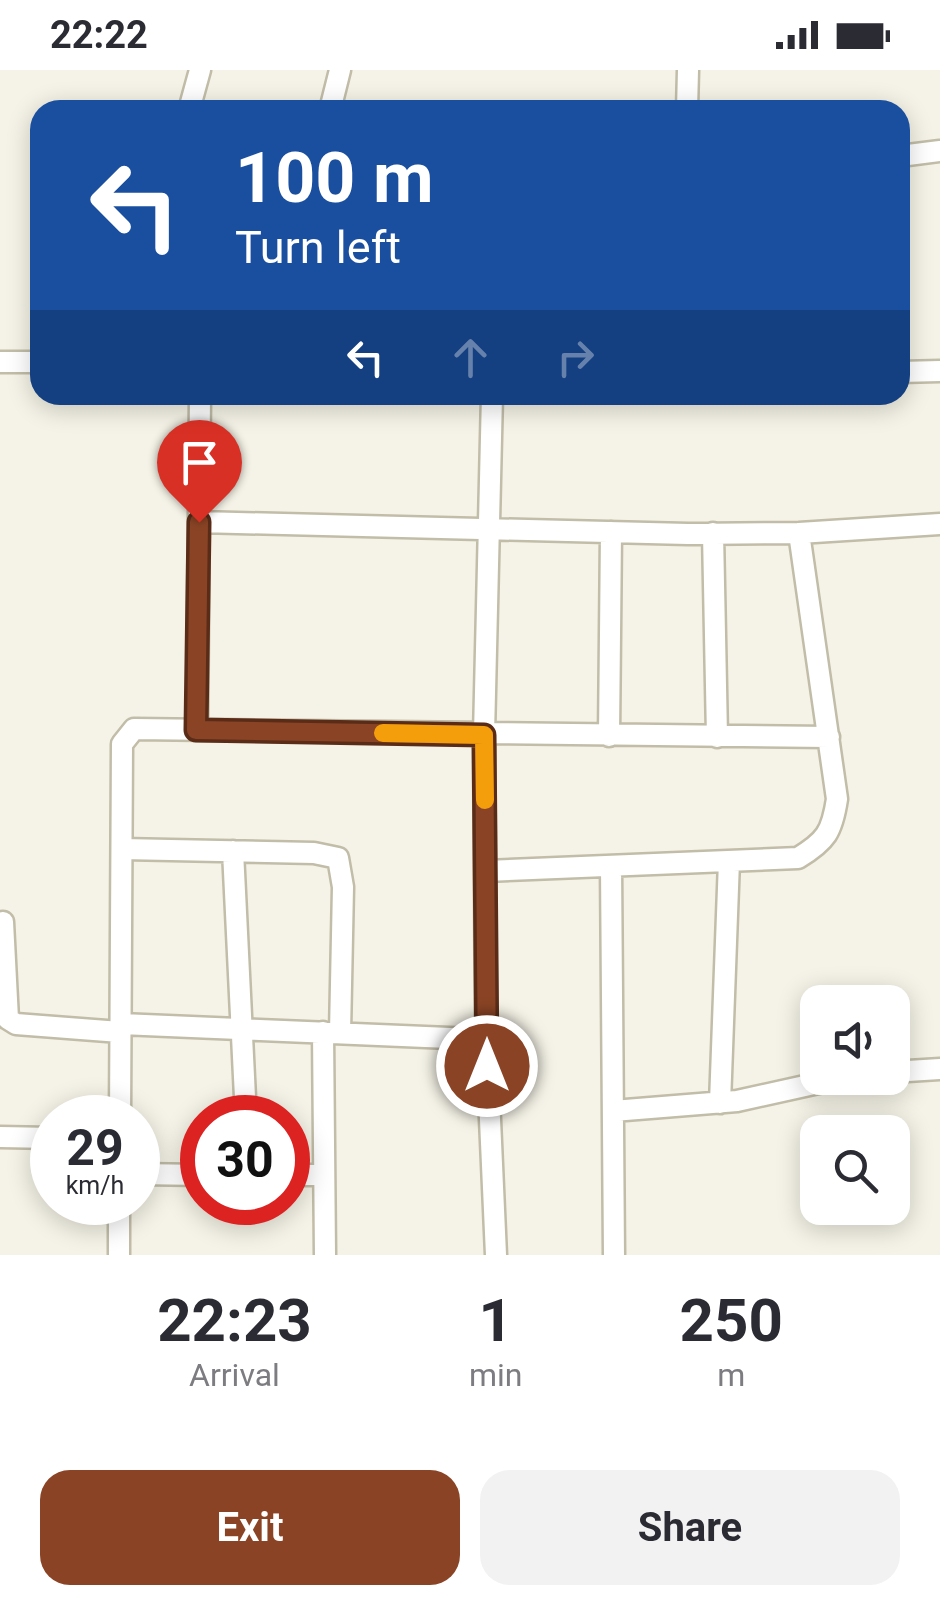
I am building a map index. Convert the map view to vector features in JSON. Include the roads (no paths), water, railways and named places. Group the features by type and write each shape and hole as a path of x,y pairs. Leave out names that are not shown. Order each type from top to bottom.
{"street":[{"path":"192,100 200,70"},
{"path":"332,100 340,70"},
{"path":"687,100 688,70"},
{"path":"910,155 940,151"},
{"path":"0,362 30,362"},
{"path":"910,372 940,371"},
{"path":"196,730 200,405"},
{"path":"492,405 484,735 486,1029 496,1255"},
{"path":"199,522 712,533 799,533 940,524"},
{"path":"609,736 611,532"},
{"path":"712,533 717,736"},
{"path":"486,870 798,858 822,844 834,822 838,799 799,533"},
{"path":"120,1095 122,744 134,729 829,737"},
{"path":"122,849 314,853 338,858 343,888 324,1175 325,1255"},
{"path":"233,852 245,1095"},
{"path":"720,1103 729,861"},
{"path":"611,866 614,1255"},
{"path":"3,922 8,1019 16,1024 473,1039 486,1029"},
{"path":"910,1071 940,1069"},
{"path":"613,1111 720,1103 800,1086"},
{"path":"0,1137 30,1138"},
{"path":"310,1175 324,1175"},
{"path":"119,1225 119,1255"}]}
